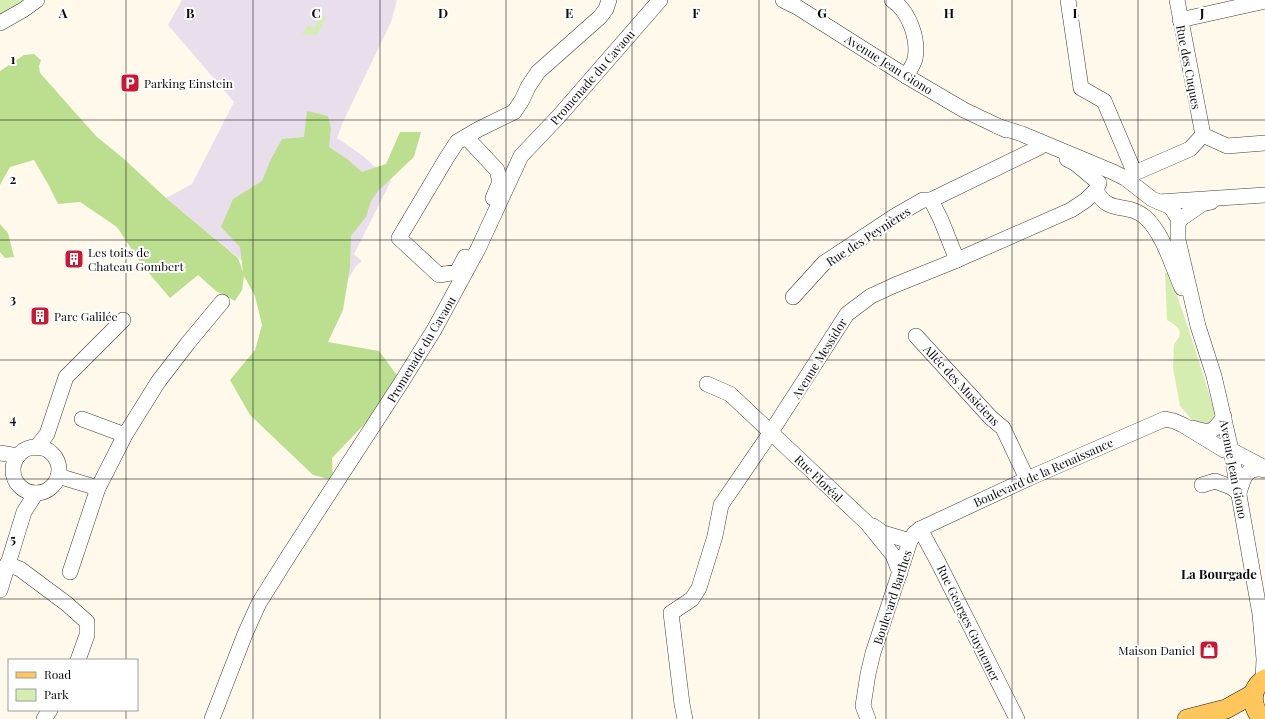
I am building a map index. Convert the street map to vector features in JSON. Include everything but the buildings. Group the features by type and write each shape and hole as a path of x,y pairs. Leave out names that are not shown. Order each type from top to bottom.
{"main road":[{"path":"1187,719 1226,709 1260,684"},
{"path":"1259,716 1253,705 1260,684"},
{"path":"1226,709 1259,716"}],"street":[{"path":"0,23 37,0"},
{"path":"466,137 497,170 500,182 458,272 439,275 399,238 446,159 457,142 466,137 514,112 538,72 600,17 606,9 609,0"},
{"name":"Promenade du Cavaou","path":"212,719 245,634 259,603 288,556 402,383 434,330 478,249 521,156 564,110 659,0"},
{"name":"Avenue Jean Giono","path":"783,0 797,6 906,76 964,110 1075,163 1097,186 1103,202 1111,206 1131,209 1145,216 1156,228 1198,326"},
{"path":"892,0 904,13 911,25 915,39 915,57 913,65 906,76"},
{"path":"1068,0 1081,88 1104,101 1133,169 1138,172 1190,149 1203,134 1227,146 1265,143"},
{"name":"Rue des Cuques","path":"1176,0 1203,134"},
{"path":"1180,20 1265,1"},
{"name":"Avenue Jean Giono","path":"998,126 1022,134 1113,172 1124,178 1145,195 1171,207 1178,223 1178,240 1198,326 1214,376 1232,453 1262,621 1264,660 1260,684"},
{"name":"Rue des Peynières","path":"793,296 824,263 895,216 923,200 931,200 1040,147"},
{"path":"1097,186 1103,177 1113,172"},
{"name":"Avenue Messidor","path":"685,719 671,613 692,599 699,588 715,536 721,505 772,432 847,314 871,296 1071,210 1086,200 1097,186"},
{"path":"1159,202 1200,198 1265,195"},
{"path":"1156,228 1166,231 1173,229 1178,223 1202,204 1223,198"},
{"path":"931,200 957,260"},
{"name":"Avenue Messidor","path":"1071,210 1111,206"},
{"path":"70,572 98,488 125,435 158,382 222,302"},
{"path":"42,450 66,377 124,320"},
{"name":"Allée des Musiciens","path":"916,336 991,418 1003,428 1027,479"},
{"name":"Rue Floréal","path":"707,384 730,394 867,523 893,555 900,573"},
{"path":"1183,425 1203,432 1210,431 1215,428 1224,417"},
{"path":"82,419 125,435"},
{"name":"Boulevard de la Renaissance","path":"910,541 914,534 920,529 1027,479 1159,421 1165,419 1183,425"},
{"path":"1183,425 1224,450 1265,469"},
{"path":"0,453 10,463 17,483 28,492 43,492 55,483 58,476 57,461 52,455 42,450 23,451 10,463"},
{"path":"1232,453 1217,475 1202,485 1215,481 1231,487 1239,493 1243,479 1247,473 1254,469 1265,469"},
{"path":"58,476 98,488"},
{"path":"22,488 24,512"},
{"path":"0,590 24,512 36,493"},
{"name":"Rue Floréal","path":"867,523 883,533 910,541"},
{"name":"Rue Georges Guynemer","path":"920,529 1017,719"},
{"name":"Boulevard Barthes","path":"868,719 863,706 868,674 873,653 910,541"},
{"path":"7,564 20,569 67,604 87,622 87,635 78,659"},
{"name":"Boulevard Barthes","path":"873,653 873,705 877,719"}],"shaded area":[{"path":"182,0 397,0 391,22 343,122 337,138 363,156 391,181 354,254 362,261 356,266 320,325 166,198 192,184 234,102 168,25"}],"green space":[{"path":"0,0 37,0 0,23"},
{"path":"321,15 326,17 317,35 302,34 307,25 314,28"},
{"path":"34,54 41,60 39,66 40,73 96,136 124,159 166,198 238,258 243,272 240,247 221,227 233,199 262,181 271,159 282,139 304,137 307,111 328,116 331,129 329,147 347,159 362,172 386,164 400,132 421,132 414,157 378,191 371,201 366,217 351,236 350,267 343,310 328,342 379,351 399,378 376,412 332,458 333,480 313,475 250,415 230,380 255,350 262,325 255,296 244,276 242,290 235,301 216,291 198,275 170,298 142,265 117,227 80,202 58,204 34,160 10,167 0,185 0,71 24,55"},
{"path":"0,224 8,233 14,257 5,258 0,252"},
{"path":"1165,273 1167,273 1171,279 1175,288 1215,413 1210,424 1204,426 1193,421 1180,406 1173,368 1174,344 1180,333 1175,325 1167,320"}],"place":[{"name":"Parking Einstein","path":"130,83"},
{"name":"Les toits de Chateau Gombert","path":"74,259"},
{"name":"Parc Galilée","path":"40,316"},
{"name":"Maison Daniel","path":"1209,650"}],"district":[{"name":"La Bourgade","path":"1219,573"}]}
